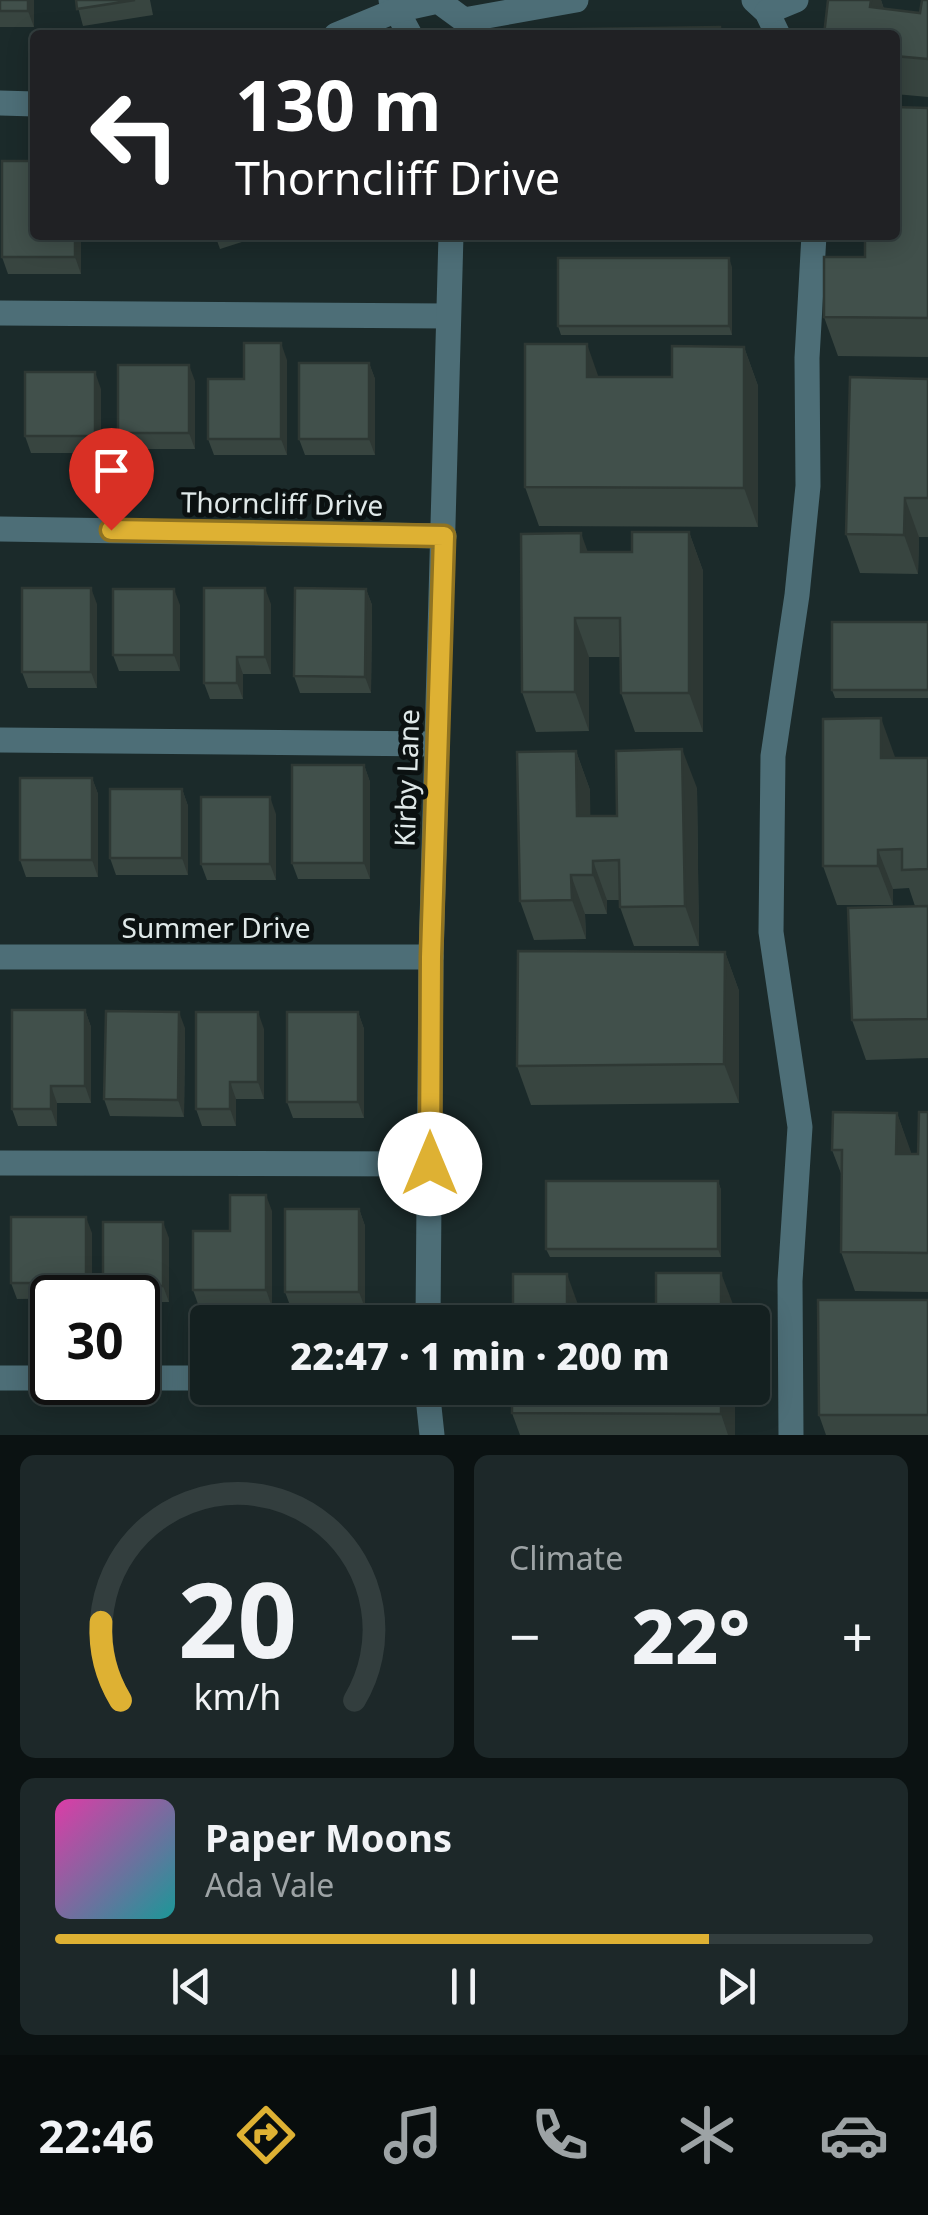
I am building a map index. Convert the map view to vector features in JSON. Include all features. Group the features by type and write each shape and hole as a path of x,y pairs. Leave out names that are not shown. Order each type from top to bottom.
{"street":[{"path":"346,30 394,5 438,0 464,20 576,0"},
{"path":"766,16 796,0"},
{"path":"394,5 407,30"},
{"path":"0,103 30,104"},
{"name":"Kirby Lane","path":"428,1305 431,957 451,240"},
{"path":"791,1435 790,1280 800,1127 771,932 773,756 808,486 814,240"},
{"path":"0,313 447,316"},
{"name":"Thorncliff Drive","path":"0,529 444,536"},
{"path":"0,740 437,744"},
{"name":"Summer Drive","path":"0,957 431,957"},
{"path":"0,1162 430,1164"},
{"path":"0,1378 30,1378"},
{"path":"160,1378 190,1378"},
{"path":"429,1405 432,1435"}],"building":[{"path":"0,0 28,0 28,11 0,11"},
{"path":"76,0 135,0 77,9"},
{"path":"828,0 871,0 870,7 920,13 922,0 928,0 928,59 900,56 900,30 825,30"},
{"path":"720,27 720,30 516,30"},
{"path":"900,107 928,108 928,318 824,317 824,257 865,257 865,240 900,240"},
{"path":"2,161 30,161 30,240 75,240 75,257 2,257"},
{"path":"558,258 729,258 729,326 558,326"},
{"path":"244,343 281,343 281,439 208,439 208,379 244,379"},
{"path":"525,344 587,344 587,377 672,377 672,346 744,347 744,488 525,487"},
{"path":"299,363 369,363 369,439 299,439"},
{"path":"118,365 189,365 189,433 118,433"},
{"path":"25,372 95,372 95,436 25,436"},
{"path":"850,377 928,379 928,498 905,498 904,535 846,534"},
{"path":"632,532 689,532 689,693 621,693 620,618 575,618 575,692 522,692 521,534 581,533 581,552 632,552"},
{"path":"22,588 91,588 91,672 22,672"},
{"path":"204,588 265,588 265,657 237,657 237,683 204,683"},
{"path":"295,588 366,589 365,677 294,676"},
{"path":"113,589 174,589 174,655 113,655"},
{"path":"832,622 928,622 928,690 832,690"},
{"path":"881,718 881,758 928,758 928,869 902,870 902,849 878,850 878,866 823,866 823,719"},
{"path":"682,749 685,906 620,907 619,860 593,861 593,875 571,875 572,900 520,901 517,752 576,751 577,816 617,816 616,751"},
{"path":"292,765 364,765 364,863 292,863"},
{"path":"20,778 92,778 92,860 20,860"},
{"path":"110,789 182,789 182,858 110,858"},
{"path":"201,797 270,797 270,864 201,864"},
{"path":"928,906 928,1019 852,1020 848,908"},
{"path":"518,951 725,952 724,1064 517,1066"},
{"path":"12,1010 85,1010 85,1086 51,1086 51,1109 12,1109"},
{"path":"106,1011 179,1012 178,1100 104,1099"},
{"path":"196,1012 258,1012 258,1082 230,1082 230,1109 196,1109"},
{"path":"287,1012 358,1012 358,1102 287,1102"},
{"path":"833,1112 897,1113 896,1154 918,1154 919,1112 928,1112 928,1253 841,1252 842,1150 832,1150"},
{"path":"546,1181 718,1181 718,1249 546,1249"},
{"path":"230,1195 266,1195 266,1290 193,1290 193,1231 230,1231"},
{"path":"285,1209 359,1209 359,1292 285,1292"},
{"path":"11,1217 86,1217 86,1275 30,1275 30,1283 11,1283"},
{"path":"103,1222 163,1222 163,1286 160,1275 103,1275"},
{"path":"656,1273 721,1273 721,1305 513,1305 513,1274 567,1274 567,1304 656,1304"},
{"path":"818,1300 928,1300 928,1415 819,1415"},
{"path":"512,1405 721,1405 721,1414 512,1413"}],"route":[{"path":"111,530 444,536 431,957 430,1164"}]}
